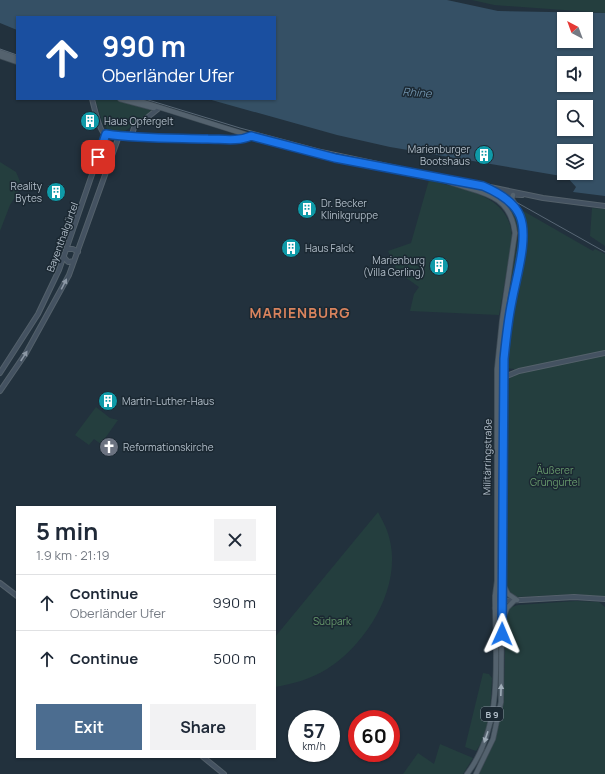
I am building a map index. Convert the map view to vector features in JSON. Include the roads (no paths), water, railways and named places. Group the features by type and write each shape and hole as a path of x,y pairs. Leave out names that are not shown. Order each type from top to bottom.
{"main road":[{"path":"0,52 16,58"},
{"path":"0,56 16,62"},
{"path":"92,100 101,130 106,134 131,137 242,139 251,136"},
{"name":"B 9","path":"125,100 166,110"},
{"name":"B 9","path":"136,100 251,136 335,158 443,180 483,186 498,194 517,211"},
{"path":"131,137 134,128 158,109"},
{"name":"Bayenthalgürtel","path":"0,373 38,314 64,257 106,134"},
{"name":"Bayenthalgürtel","path":"0,391 46,319 74,261 119,136"},
{"name":"Militärringstraße","path":"443,180 487,192 508,211 512,218 515,233 502,321 497,380 499,582 502,601 500,711 490,745 476,774"},
{"path":"483,186 529,195 605,206"},
{"path":"487,192 498,194 529,195"},
{"name":"B 9","path":"514,195 512,199 517,211"},
{"name":"Militärringstraße","path":"467,774 484,741 493,710 495,609 499,582 504,376 507,332 523,232 517,211"},
{"path":"67,249 73,249 78,252"},
{"path":"64,257 68,262 74,261"},
{"path":"497,380 519,371 605,353"},
{"path":"499,582 508,594 516,600"},
{"path":"0,583 16,595"},
{"path":"495,609 502,601 574,597 605,599"},
{"name":"B 9","path":"502,621 507,608 516,600"},
{"path":"204,758 224,774"}],"water":[{"name":"Rhine","path":"0,0 447,0 498,11 557,12 557,48 593,48 593,13 605,13 605,196 573,192 576,187 570,180 593,180 593,144 557,144 557,175 390,147 337,135 212,100 276,100 276,16 16,16 16,30 0,23"}],"tram line":[{"path":"0,49 16,55"},
{"path":"148,100 240,128 319,149 484,184 605,252"}],"place":[{"name":"Haus Opfergelt","path":"90,121"},
{"name":"Marienburger Bootshaus","path":"484,155"},
{"name":"Reality Bytes","path":"56,192"},
{"name":"Dr. Becker Klinikgruppe","path":"307,209"},
{"name":"Haus Falck","path":"291,248"},
{"name":"Marienburg (Villa Gerling)","path":"439,266"},
{"name":"Martin-Luther-Haus","path":"108,401"},
{"name":"Reformationskirche","path":"109,447"}],"district":[{"name":"MARIENBURG","path":"300,312"}],"park label":[{"name":"Äußerer Grüngürtel","path":"555,476"},
{"name":"Südpark","path":"332,621"}]}
